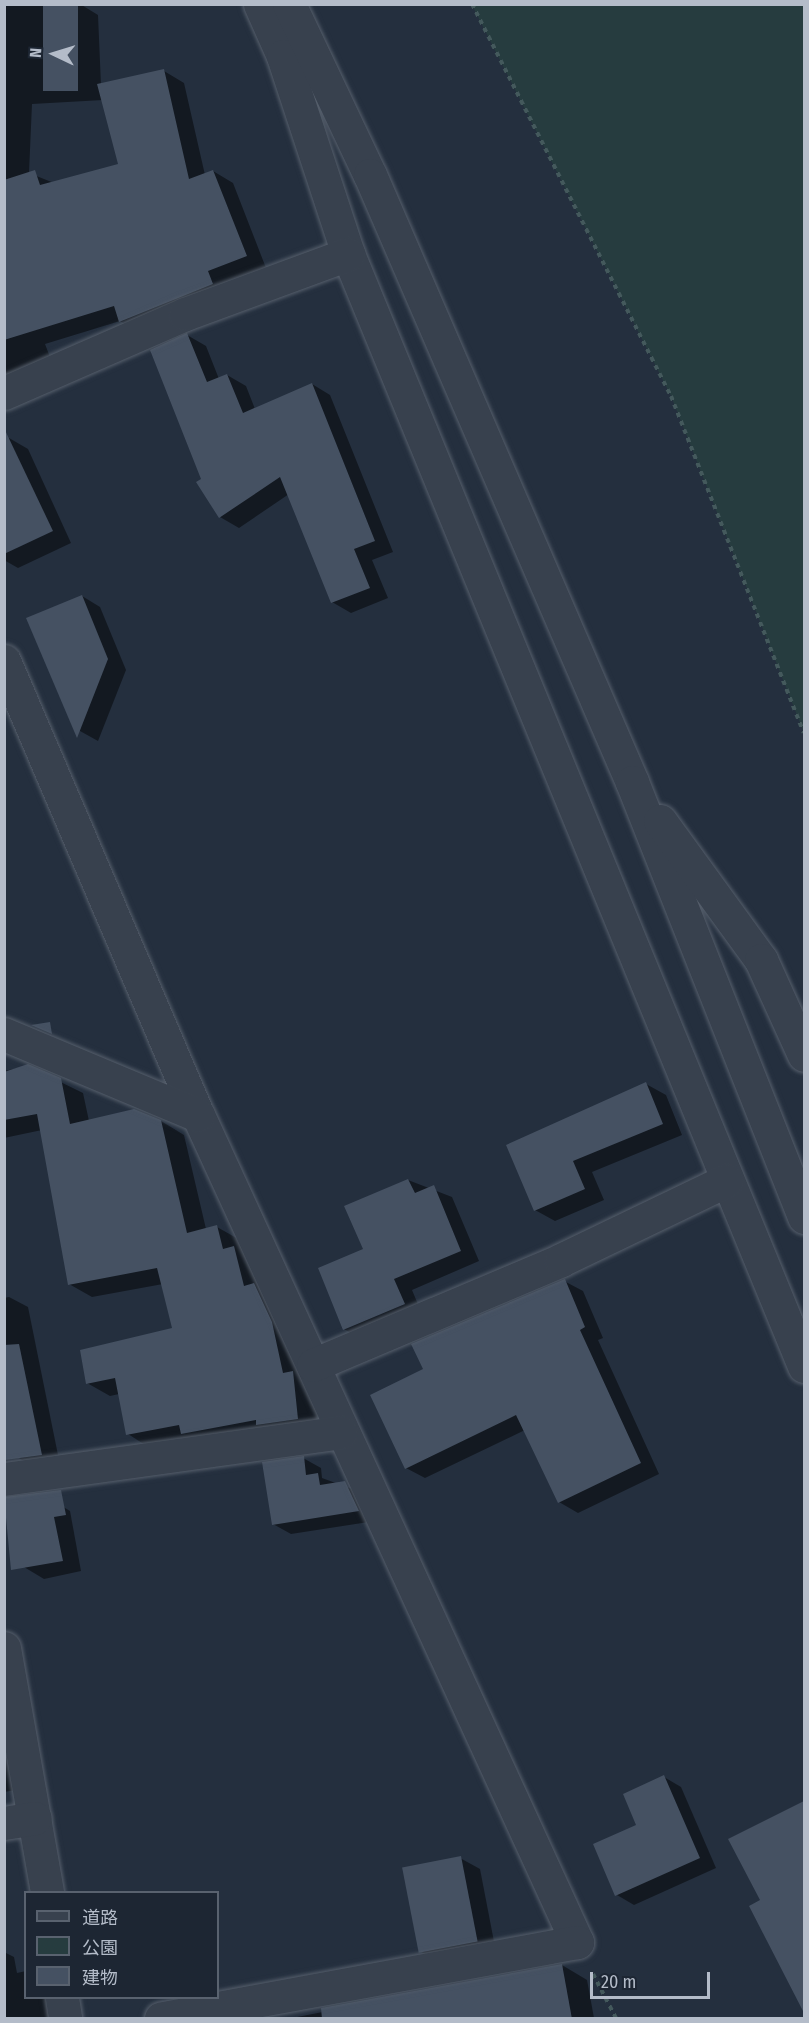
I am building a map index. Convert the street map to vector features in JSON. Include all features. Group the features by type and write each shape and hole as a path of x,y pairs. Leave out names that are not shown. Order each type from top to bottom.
{"street":[{"path":"260,4 283,56 348,254 804,1366"},
{"path":"289,4 370,175 632,782 804,1217"},
{"path":"4,393 185,314 348,254"},
{"path":"4,661 198,1115 313,1365 341,1432 577,1942 161,2019"},
{"path":"632,782 761,960 804,1055"},
{"path":"4,1034 198,1115"},
{"path":"313,1365 561,1260 727,1180"},
{"path":"4,1479 341,1432"},
{"path":"4,1648 20,1821 46,1891"},
{"path":"62,1999 65,2019"}],"path":[{"path":"472,4 671,396 804,733"},
{"path":"577,1942 616,2019"}],"green space":[{"path":"472,5 804,5 804,733 671,396"}],"building":[{"path":"43,4 78,4 78,91 43,91"},
{"path":"164,69 189,179 213,170 247,256 208,271 213,284 119,322 114,306 4,340 4,180 35,170 40,185 118,164 97,84"},
{"path":"187,333 207,382 227,374 243,413 312,383 375,541 354,549 370,588 331,603 280,477 219,518 196,482 201,479 150,350"},
{"path":"4,428 53,531 4,554"},
{"path":"82,595 108,659 77,738 26,618"},
{"path":"50,1022 52,1034 31,1025"},
{"path":"28,1064 61,1078 70,1124 134,1109 161,1120 187,1233 217,1225 223,1249 234,1246 244,1286 254,1283 272,1322 283,1373 293,1371 298,1419 256,1425 256,1420 181,1434 179,1425 126,1435 115,1378 86,1384 80,1350 172,1328 157,1268 68,1285 37,1114 4,1120 4,1072"},
{"path":"646,1082 663,1124 573,1161 585,1189 534,1211 506,1145"},
{"path":"408,1179 415,1193 434,1185 461,1251 394,1279 405,1304 343,1330 318,1268 363,1249 344,1206"},
{"path":"565,1279 585,1327 580,1330 641,1463 558,1503 516,1415 405,1469 370,1395 423,1369 411,1344"},
{"path":"19,1344 42,1455 5,1460 4,1345"},
{"path":"304,1456 306,1475 318,1473 320,1485 345,1481 359,1511 272,1525 262,1462"},
{"path":"61,1490 66,1515 54,1517 63,1561 11,1570 4,1497"},
{"path":"664,1775 700,1858 615,1896 593,1844 636,1825 623,1794"},
{"path":"804,1801 804,2013 749,1906 760,1900 728,1839"},
{"path":"461,1856 478,1941 419,1953 402,1867"},
{"path":"562,1964 572,2019 322,2019 321,2008"}]}
